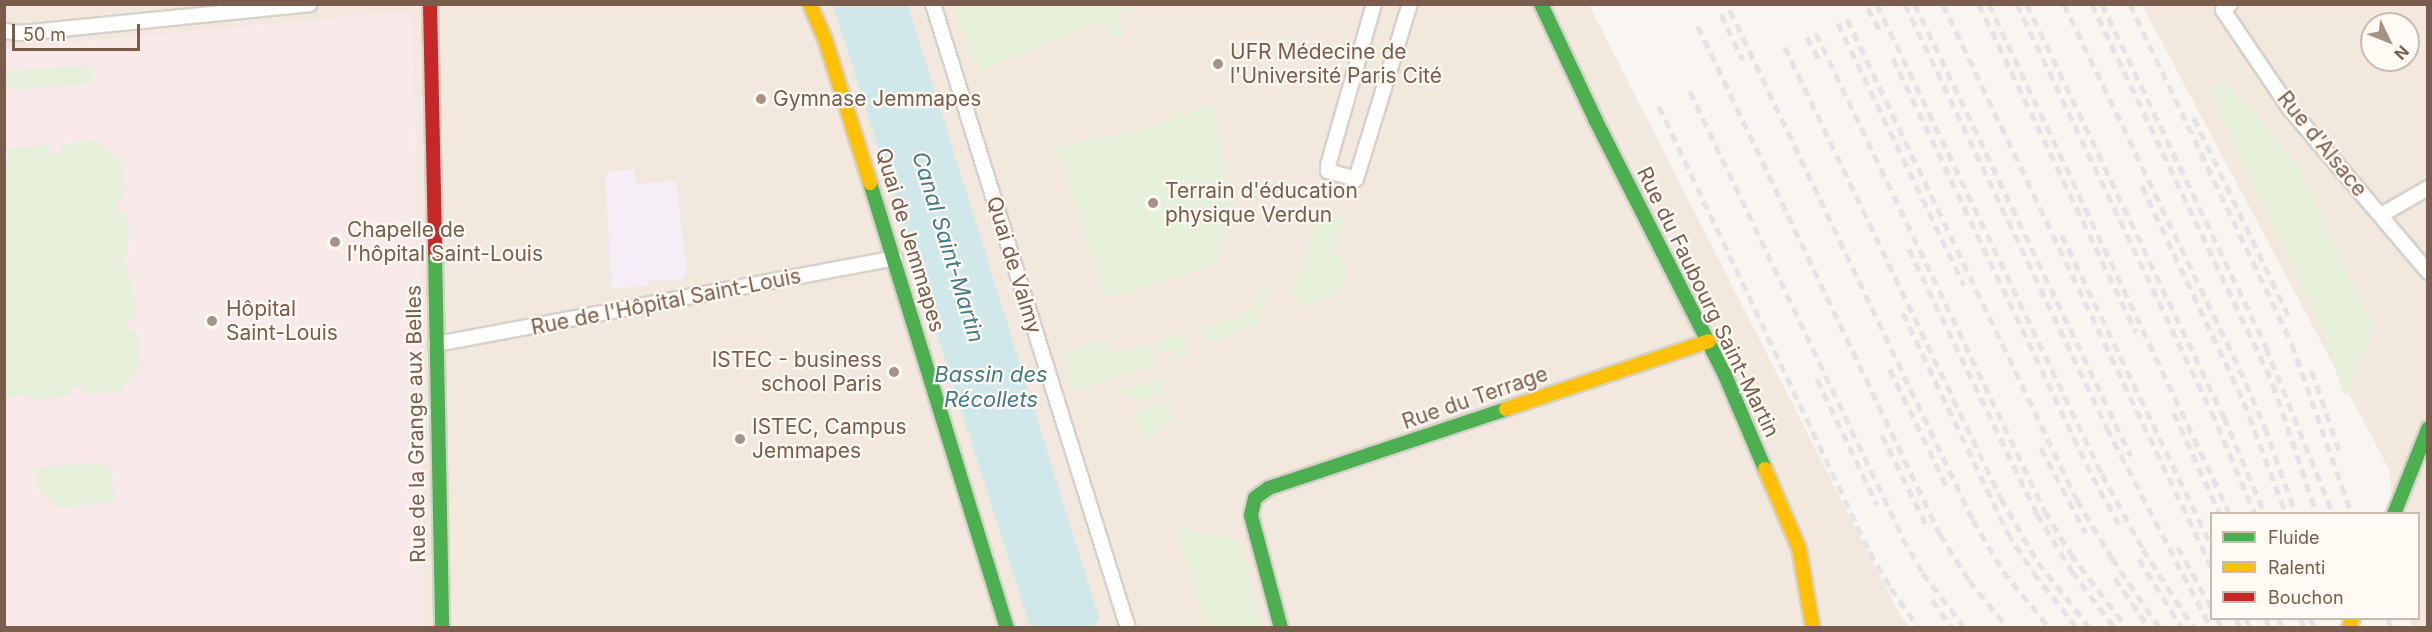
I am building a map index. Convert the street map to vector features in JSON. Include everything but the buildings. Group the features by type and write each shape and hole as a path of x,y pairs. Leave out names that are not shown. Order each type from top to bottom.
{"street":[{"path":"4,31 21,33 310,4"},
{"name":"Rue de la Grange aux Belles","path":"430,4 442,627"},
{"name":"Quai de Jemmapes","path":"810,4 825,39 895,258 1007,627"},
{"name":"Quai de Valmy","path":"933,4 1128,627"},
{"path":"1374,4 1328,166 1328,171 1356,179 1410,4"},
{"name":"Rue du Faubourg Saint-Martin","path":"1541,4 1595,119 1709,341 1799,548 1812,627"},
{"name":"Rue d'Alsace","path":"2227,7 2290,109 2427,272"},
{"path":"2381,215 2427,188"},
{"name":"Rue de l'Hôpital Saint-Louis","path":"436,344 895,258"},
{"name":"Rue du Terrage","path":"1281,627 1251,515 1256,498 1269,488 1709,341"},
{"path":"2394,512 2427,429"}],"shaded area":[{"path":"4,5 1589,5 1901,617 1910,627 5,627"},
{"path":"2142,5 2427,5 2427,627 2412,627 2409,620 2420,620 2420,512 2393,512 2390,471"},
{"name":"Hôpital Saint-Louis","path":"404,11 413,19 425,627 5,627 4,49"},
{"path":"634,169 636,184 676,180 687,275 683,275 682,280 647,281 648,286 612,288 605,176 607,172"}],"green space":[{"path":"953,4 1139,5 1116,14 1124,34 1112,39 1104,20 984,69 968,51"},
{"path":"92,66 94,83 17,90 5,84 5,72 13,70"},
{"path":"2226,80 2238,100 2245,98 2300,169 2374,327 2349,393 2344,395 2319,322 2207,88"},
{"name":"Terrain d'éducation physique Verdun","path":"1214,103 1234,211 1218,264 1111,297 1104,296 1056,146 1149,128"},
{"path":"101,140 102,150 111,149 112,158 121,157 125,198 116,199 117,212 126,211 130,253 125,254 127,277 132,276 136,317 127,319 128,331 137,330 141,371 132,372 132,381 124,382 124,391 84,395 83,386 71,387 71,396 29,400 28,395 6,397 5,403 4,162 8,161 7,149 48,145 49,155 61,154 61,144"},
{"path":"1319,211 1345,218 1335,254 1345,262 1346,274 1340,293 1304,306 1292,295"},
{"path":"1260,286 1269,288 1258,326 1207,343 1202,328 1243,316 1241,310 1254,306"},
{"path":"1183,334 1189,354 1174,359 1170,349 1159,352 1156,342"},
{"path":"1107,339 1111,353 1120,350 1121,353 1149,345 1155,365 1073,391 1061,353"},
{"path":"1162,378 1166,392 1131,402 1129,395 1120,397 1118,391"},
{"path":"1168,402 1174,418 1158,429 1145,445 1134,412"},
{"path":"101,462 112,469 115,498 113,502 60,508 35,488 34,468"},
{"path":"1175,527 1240,540 1264,627 1207,627"}],"water":[{"name":"Bassin des Récollets","path":"833,5 908,5 1097,611 1099,618 1093,627 1030,627"}],"railway":[{"path":"1877,4 2102,474 2143,549 2194,628"},
{"path":"1905,4 2107,428 2211,628"},
{"path":"1915,4 2131,456"},
{"path":"1943,4 2210,564"},
{"path":"1979,4 2136,332"},
{"path":"1989,4 2229,512"},
{"path":"2017,4 2212,412 2254,512"},
{"path":"2027,4 2224,417 2264,512"},
{"path":"2064,4 2246,383 2265,427 2295,512"},
{"path":"2092,4 2273,384 2316,512"},
{"path":"2102,4 2266,347 2332,512"},
{"path":"2130,4 2292,344 2351,512"},
{"path":"1868,8 1880,31"},
{"path":"1730,10 1973,520 2003,571 2050,628"},
{"path":"1721,14 1743,60"},
{"path":"1847,19 2077,500 2112,558 2160,628"},
{"path":"1838,23 1964,285"},
{"path":"1698,26 1940,534 1969,580 2008,628"},
{"path":"1816,33 2045,511 2071,554 2127,628"},
{"path":"1807,37 1819,60"},
{"path":"1785,47 2001,498 2038,562 2090,628"},
{"path":"1893,58 2093,477 2121,528"},
{"path":"1690,91 1903,538 1923,573 1965,628"},
{"path":"1659,106 1870,552 1891,588 1919,628"},
{"path":"2194,118 2289,316"},
{"path":"2142,186 2244,402 2285,512"},
{"path":"2062,235 2210,543"},
{"path":"1909,249 2037,514 2072,571 2115,628"},
{"path":"1903,313 2008,533 2034,573 2077,628"},
{"path":"1890,369 1946,485"},
{"path":"2312,371 2339,450"},
{"path":"1817,379 1877,504"},
{"path":"2174,413 2219,512"},
{"path":"1882,435 1927,526"},
{"path":"2041,448 2086,533"},
{"path":"2178,547 2210,605"},
{"path":"2139,559 2182,628"},
{"path":"2115,578 2149,628"},
{"path":"1932,600 1952,628"},
{"path":"2218,620 2222,628"},
{"path":"2237,620 2240,628"},
{"path":"2247,620 2250,628"},
{"path":"2267,620 2269,628"},
{"path":"2279,620 2283,628"},
{"path":"2301,620 2305,628"},
{"path":"2311,620 2315,628"},
{"path":"2389,620 2391,628"}],"traffic: fast":[{"path":"1541,4 1595,119 1724,373 1765,469"},
{"path":"870,183 1007,628"},
{"path":"435,253 442,628"},
{"path":"1281,628 1251,515 1255,498 1269,488 1506,409"},
{"path":"2395,512 2428,429"}],"traffic: slow":[{"path":"810,4 825,39 870,183"},
{"path":"1506,409 1709,341"},
{"path":"1765,469 1799,548 1813,628"},
{"path":"2349,628 2352,620"}],"traffic: jam":[{"path":"430,4 435,253"}],"place":[{"name":"UFR Médecine de l'Université Paris Cité","path":"1218,64"},
{"name":"Gymnase Jemmapes","path":"761,99"},
{"name":"Terrain d'éducation physique Verdun","path":"1153,203"},
{"name":"Chapelle de l'hôpital Saint-Louis","path":"335,242"},
{"name":"Hôpital Saint-Louis","path":"212,321"},
{"name":"ISTEC - business school Paris","path":"894,372"},
{"name":"ISTEC, Campus Jemmapes","path":"740,439"}],"water label":[{"name":"Canal Saint-Martin","path":"948,247"}]}
